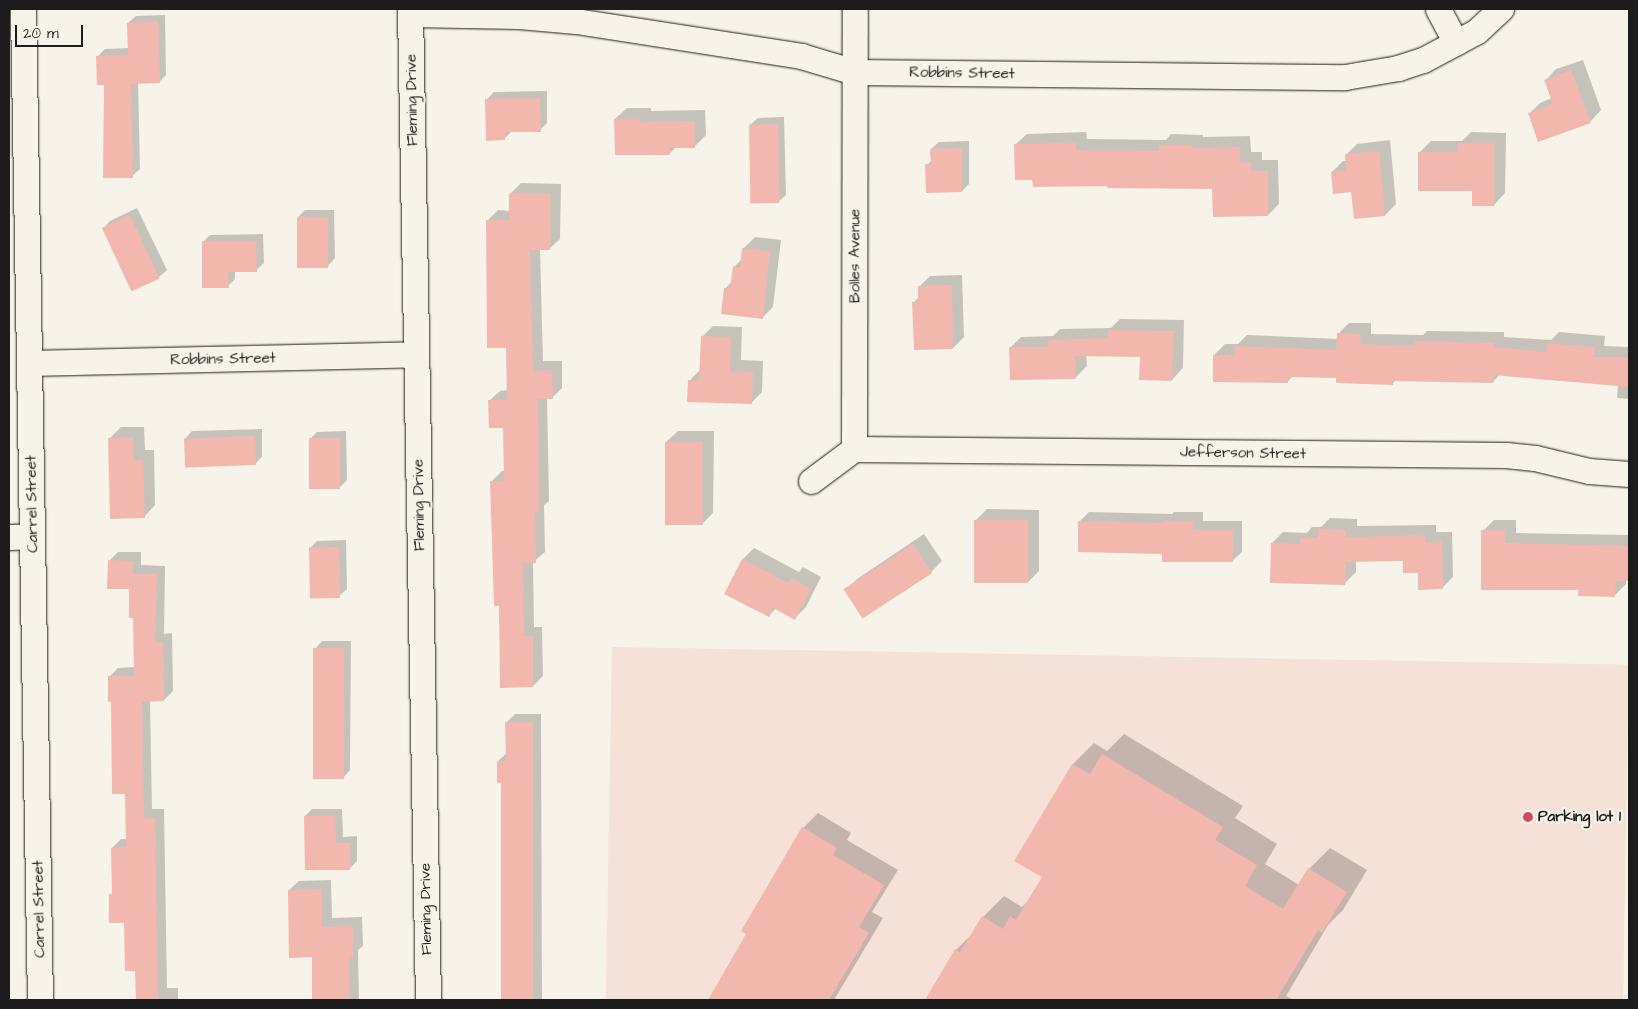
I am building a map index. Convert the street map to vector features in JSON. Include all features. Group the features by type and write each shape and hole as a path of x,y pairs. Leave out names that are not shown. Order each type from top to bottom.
{"street":[{"name":"Carrel Street","path":"23,9 30,363 20,536 40,1000"},
{"name":"Bolles Avenue","path":"854,449 855,9"},
{"path":"1438,9 1456,43"},
{"name":"Robbins Street","path":"410,12 519,16 576,22 801,56 855,72 1344,77 1398,68 1423,60 1477,31 1501,9"},
{"name":"Fleming Drive","path":"410,12 428,1000"},
{"name":"Robbins Street","path":"30,363 416,354"},
{"path":"811,481 854,449"},
{"name":"Jefferson Street","path":"854,449 1506,455 1535,458 1589,471 1629,474"}],"shaded area":[{"path":"612,647 1629,665 1623,1000 606,1000"}],"building":[{"path":"158,21 160,83 131,84 133,178 103,178 104,85 97,85 96,56 128,55 127,23"},
{"path":"1571,70 1591,123 1538,142 1528,113 1553,104 1544,80"},
{"path":"540,98 541,132 505,132 505,140 486,141 485,99"},
{"path":"640,118 640,122 695,121 695,148 670,148 670,155 615,155 614,119"},
{"path":"778,124 779,203 750,203 749,125"},
{"path":"1076,143 1076,150 1159,151 1159,145 1192,145 1192,148 1240,147 1240,162 1251,162 1251,171 1268,171 1268,216 1213,217 1212,189 1107,188 1107,186 1033,187 1032,180 1015,180 1014,144"},
{"path":"1458,143 1495,143 1494,206 1472,206 1472,191 1418,191 1418,152 1458,152"},
{"path":"962,148 962,192 926,193 925,164 931,164 930,149"},
{"path":"1379,151 1385,216 1354,219 1351,192 1333,194 1331,172 1346,170 1345,154"},
{"path":"509,193 551,194 550,250 530,250 533,371 552,370 553,399 538,399 539,512 535,512 536,563 523,563 524,636 533,636 533,687 500,688 499,606 494,606 490,481 504,481 503,428 489,428 488,400 507,400 506,348 487,348 486,220 509,220"},
{"path":"130,215 160,278 131,292 102,228"},
{"path":"297,217 328,217 328,268 297,268"},
{"path":"202,241 256,241 257,272 228,272 229,288 202,288"},
{"path":"742,248 770,251 763,319 721,314 724,288 730,289 733,266 740,268"},
{"path":"952,285 953,349 914,350 912,302 918,302 918,286"},
{"path":"1108,330 1174,331 1172,381 1139,380 1140,357 1075,356 1076,379 1010,380 1009,347 1048,347 1048,340 1107,338"},
{"path":"1337,333 1361,334 1360,344 1415,346 1415,341 1494,343 1494,347 1546,352 1547,343 1595,347 1594,357 1629,357 1629,387 1493,375 1493,383 1393,381 1393,385 1336,383 1336,378 1288,377 1288,383 1213,382 1213,355 1235,355 1235,346 1336,350"},
{"path":"701,336 731,337 730,371 753,372 752,404 687,402 688,380 699,381"},
{"path":"255,436 256,465 185,467 184,438"},
{"path":"133,437 134,461 143,460 145,518 110,519 108,438"},
{"path":"309,438 340,438 340,489 309,489"},
{"path":"665,442 703,442 703,525 665,525"},
{"path":"974,520 1028,520 1028,583 974,583"},
{"path":"1078,521 1163,523 1163,521 1193,521 1193,530 1233,530 1233,562 1162,562 1162,554 1078,552"},
{"path":"1318,529 1346,530 1346,537 1425,535 1426,543 1442,542 1443,589 1418,590 1418,573 1403,573 1403,561 1346,562 1345,585 1270,583 1271,543 1300,544 1300,538 1318,538"},
{"path":"1481,530 1505,530 1505,543 1629,546 1629,581 1616,581 1615,597 1578,596 1578,590 1481,590"},
{"path":"913,544 932,573 862,619 843,589"},
{"path":"339,547 340,598 310,599 309,548"},
{"path":"742,559 788,583 791,578 811,588 795,620 773,608 769,617 724,594"},
{"path":"108,560 133,561 133,574 157,574 155,642 163,642 164,701 142,702 144,818 155,818 158,1000 136,1000 135,971 125,971 124,923 109,923 109,894 112,894 111,848 126,847 125,794 112,794 111,702 108,702 108,676 134,676 133,618 129,618 129,589 107,589"},
{"path":"313,648 344,648 344,779 313,779"},
{"path":"505,722 533,722 533,1000 501,1000 501,783 497,783 497,761 506,761"},
{"path":"1102,754 1223,827 1215,840 1257,865 1245,886 1283,909 1308,868 1347,892 1322,933 1318,930 1276,1000 925,1000 955,949 960,952 982,916 1003,929 1010,916 1016,920 1042,877 1014,861 1072,764 1090,774"},
{"path":"335,815 336,843 350,843 350,870 305,870 304,816"},
{"path":"802,827 837,848 833,855 884,885 859,927 869,933 829,1000 708,1000 746,934 741,931"},
{"path":"322,889 322,927 353,926 353,957 349,957 350,1000 312,1000 312,957 289,958 288,890"}],"place":[{"name":"Parking lot 1","path":"1528,817"}]}
